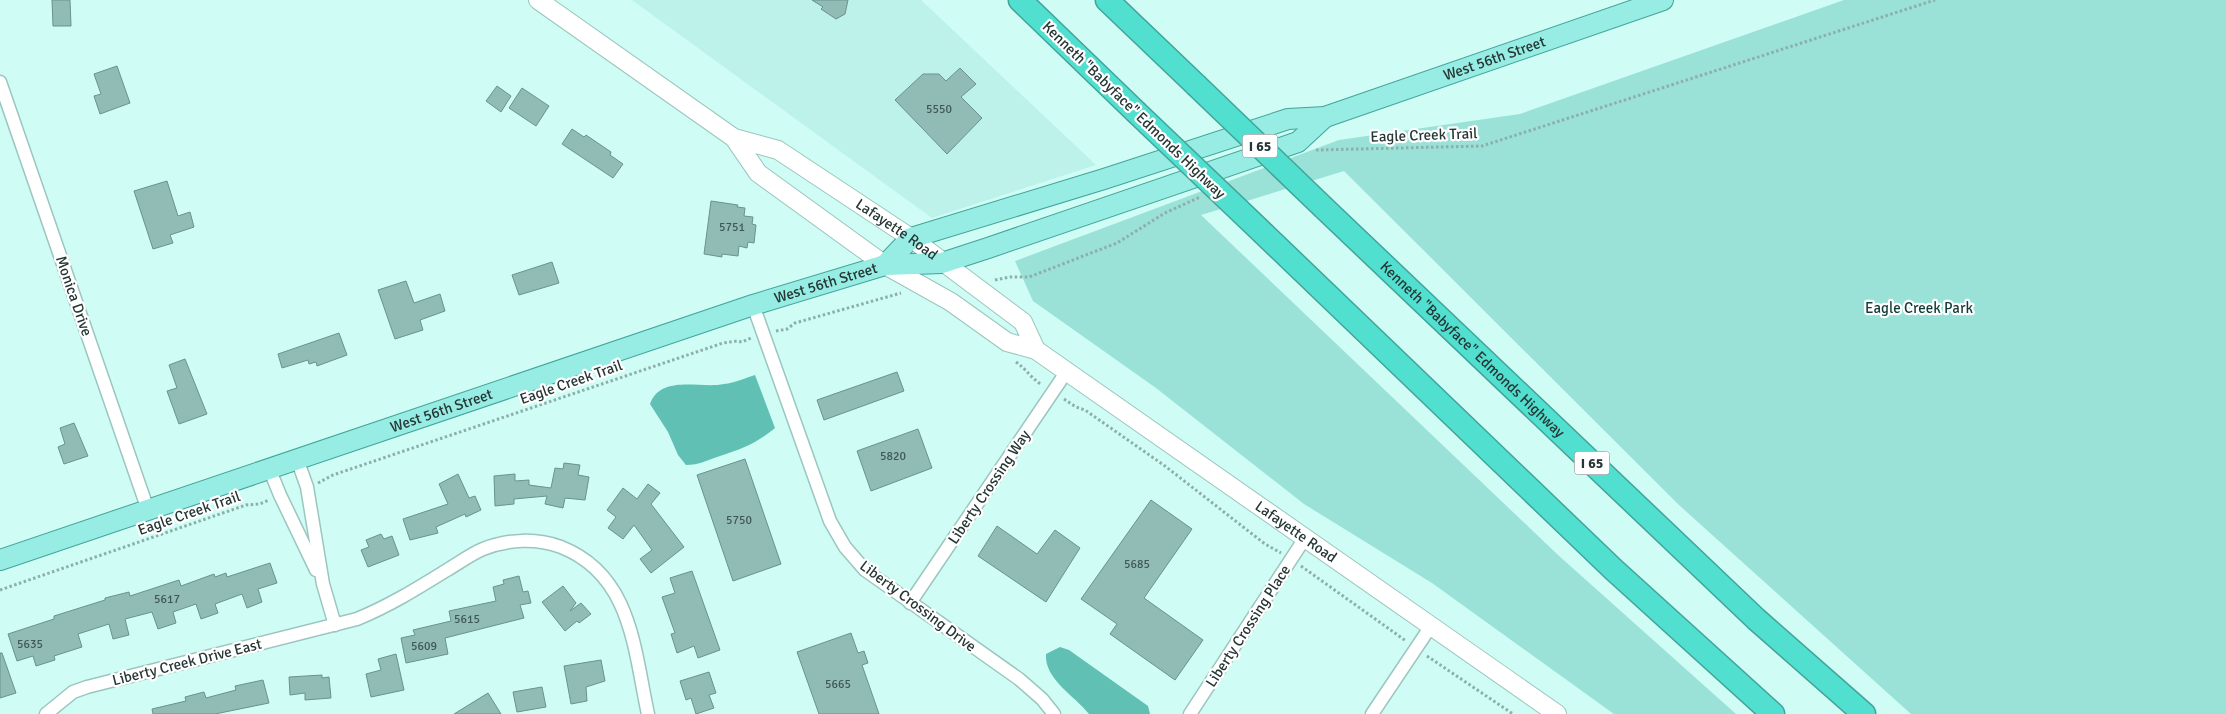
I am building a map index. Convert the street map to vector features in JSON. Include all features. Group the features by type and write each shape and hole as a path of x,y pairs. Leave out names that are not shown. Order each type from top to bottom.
{"highway":[{"name":"Kenneth \"Babyface\" Edmonds Highway","path":"1020,0 1613,569 1773,714"},
{"name":"Kenneth \"Babyface\" Edmonds Highway","path":"1107,0 1756,619 1864,714"}],"main road":[{"name":"Lafayette Road","path":"538,0 734,138 778,150 911,238 1023,322 1036,350"},
{"name":"West 56th Street","path":"886,265 911,238 1104,179 1288,118 1325,117 1663,0"},
{"name":"West 56th Street","path":"0,560 753,305 886,265 942,263 1298,142 1325,117"},
{"name":"Lafayette Road","path":"734,138 758,173 886,265 951,302 1007,342 1036,350 1558,714"}],"street":[{"name":"Monica Drive","path":"0,82 148,510"},
{"name":"Liberty Crossing Drive","path":"753,305 833,527 845,547 860,564 910,603 1019,679 1042,699 1054,714"},
{"name":"Liberty Crossing Way","path":"910,603 1067,371"},
{"path":"297,459 307,487 323,584 335,625"},
{"path":"269,468 323,584"},
{"name":"Liberty Crossing Place","path":"1190,714 1305,538"},
{"name":"Liberty Creek Drive East","path":"46,714 73,692 86,686 357,619 392,604 483,549 512,541 542,542 557,546 584,558 610,583 619,597 628,623 648,714"},
{"path":"1372,714 1431,626"}],"path":[{"name":"Eagle Creek Trail","path":"1309,150 1482,146 1935,0"},
{"path":"1010,277 1029,277 1117,243 1165,213 1201,196"},
{"name":"Eagle Creek Trail","path":"307,487 324,481 333,475 723,343 732,341 742,342 763,333 787,329 795,323 902,293"},
{"path":"1076,407 1085,410 1142,450 1273,549"},
{"name":"Eagle Creek Trail","path":"0,590 280,495"},
{"path":"1316,576 1399,636"},
{"path":"1437,663 1513,714"}],"shaded area":[{"path":"632,0 921,0 1096,165 932,218"},
{"path":"755,375 775,428 743,448 703,462 686,465 678,455 668,432 650,404 655,395 663,389 672,386 724,384"},
{"path":"1060,647 1069,650 1148,706 1150,714 1089,714 1062,687 1050,671 1046,654"}],"green space":[{"name":"Eagle Creek Park","path":"1844,0 2226,0 2226,714 1911,714 1679,505 1344,171 1201,215 1558,555 1736,714 1614,714 1432,583 1304,504 1156,388 1033,301 1015,261 1339,140 1520,114"}],"building":[{"path":"52,0 70,0 71,26 53,26"},
{"path":"812,0 848,0 845,14 836,19"},
{"path":"117,66 130,103 100,114 94,96 101,94 94,74"},
{"path":"960,68 976,84 961,97 982,118 947,154 895,100 923,74 939,74 946,81"},
{"path":"497,86 511,96 501,112 486,101"},
{"path":"522,88 549,106 536,126 509,108"},
{"path":"572,129 584,137 586,135 611,152 610,155 623,164 613,178 562,144"},
{"path":"167,181 178,216 190,212 194,227 170,235 173,243 153,249 134,191"},
{"path":"711,201 738,205 737,207 745,208 744,216 753,217 752,224 756,225 754,243 748,242 747,248 739,246 738,256 722,254 722,257 704,254"},
{"path":"552,262 559,283 519,295 512,275"},
{"path":"406,281 414,303 440,294 445,311 420,320 423,330 395,339 378,290"},
{"path":"339,333 347,355 317,366 316,362 309,364 308,360 282,368 278,354"},
{"path":"185,359 207,414 179,424 167,391 177,388 169,365"},
{"path":"897,372 904,391 824,420 817,400"},
{"path":"74,423 88,456 64,464 58,447 65,444 60,428"},
{"path":"918,429 932,468 871,491 857,451"},
{"path":"745,459 781,564 733,581 697,475"},
{"path":"564,463 580,465 578,475 589,477 585,500 565,498 563,508 545,504 547,496 514,499 514,504 495,506 494,476 515,474 515,481 529,480 529,485 551,488 555,468 563,469"},
{"path":"458,474 469,498 475,496 481,510 466,517 465,514 436,527 438,533 410,540 403,519 448,504 439,484"},
{"path":"648,484 660,493 651,504 684,547 651,573 640,559 652,550 634,525 623,539 608,528 616,517 607,510 623,488 637,499"},
{"path":"1151,500 1192,529 1144,598 1203,640 1175,680 1110,634 1117,624 1081,599"},
{"path":"997,526 1037,554 1055,530 1080,548 1046,602 978,556"},
{"path":"381,534 384,539 392,536 399,555 368,567 361,550 369,547 366,540"},
{"path":"270,563 277,583 258,589 262,602 247,608 242,594 215,604 218,613 201,619 196,604 173,612 176,623 158,629 152,612 125,619 129,635 113,639 109,624 78,634 82,647 54,656 55,660 36,666 33,656 17,661 8,634 54,619 54,616 105,600 105,598 129,592 130,596 179,580 181,586 214,574 215,577 226,573 227,577"},
{"path":"692,571 720,650 698,658 694,646 677,653 671,634 675,633 662,597 675,593 670,578"},
{"path":"519,576 523,592 528,591 531,603 520,605 524,618 445,638 448,654 406,663 401,638 415,635 413,630 451,621 449,611 496,601 493,587 504,584 503,580"},
{"path":"563,586 576,603 570,611 581,603 591,614 579,623 577,621 565,631 542,602"},
{"path":"851,633 858,653 864,651 868,663 862,665 879,714 819,714 797,652"},
{"path":"0,653 2,653 16,693 0,698"},
{"path":"396,654 404,690 371,697 366,674 381,670 378,659"},
{"path":"601,660 605,681 586,687 587,701 571,704 564,666"},
{"path":"709,672 716,693 709,695 714,708 696,714 691,698 686,700 680,681"},
{"path":"322,675 322,678 329,677 331,698 305,700 305,693 290,695 289,677"},
{"path":"263,680 269,703 215,714 153,714 152,709 186,701 185,697 204,692 206,698 236,690 235,686"},
{"path":"542,687 546,707 517,712 513,692"},
{"path":"488,693 501,714 454,714"}]}
